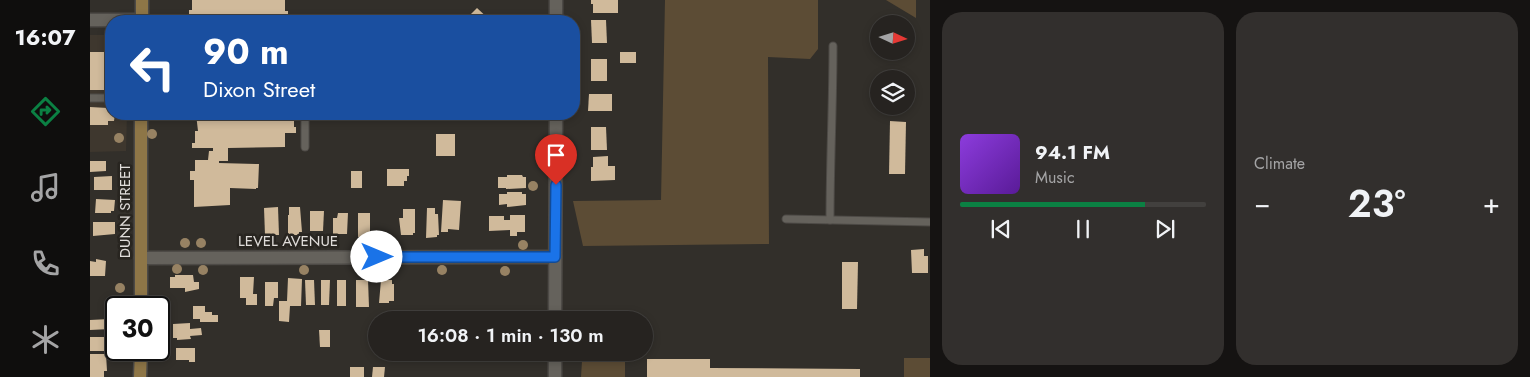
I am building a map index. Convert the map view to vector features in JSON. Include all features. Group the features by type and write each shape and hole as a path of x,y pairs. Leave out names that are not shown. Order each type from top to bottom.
{"street":[{"path":"142,0 142,15"},
{"path":"556,0 556,15"},
{"path":"90,20 105,20"},
{"name":"DUNN STREET","path":"140,296 141,120"},
{"path":"555,311 556,120"},
{"name":"LEVEL AVENUE","path":"141,258 555,257"},
{"path":"140,361 140,377"},
{"path":"554,377 555,361"}],"lane":[{"path":"830,220 832,46"},
{"path":"90,98 105,98"},
{"path":"305,120 306,147"},
{"path":"786,219 930,222"}],"shaded area":[{"path":"665,0 818,0 818,49 810,59 768,57 769,244 583,246 573,201 661,200"},
{"path":"886,0 916,0 916,18 915,15 911,15"},
{"path":"90,35 105,35 105,120 127,120 126,151 90,152"},
{"path":"904,358 930,358 930,377 904,377"},
{"path":"582,361 625,361 625,377 581,377"}],"building":[{"path":"192,0 285,0 285,11 288,11 288,15 189,15 189,10 192,10"},
{"path":"591,0 618,0 618,13 593,13"},
{"path":"477,8 485,15 470,15"},
{"path":"591,20 606,20 607,43 592,43"},
{"path":"90,52 105,52 105,90 90,90"},
{"path":"620,52 636,52 636,63 620,63"},
{"path":"591,59 607,59 607,81 591,81"},
{"path":"589,94 612,94 612,111 588,111"},
{"path":"90,107 105,108 105,120 114,120 108,121 108,125 90,125"},
{"path":"197,120 294,120 294,127 296,127 296,133 285,133 285,147 228,148 228,161 219,161 219,163 259,164 258,188 230,188 230,205 194,207 194,180 190,180 190,171 195,171 195,160 208,160 209,151 213,151 213,148 192,148 192,143 195,143 195,131 198,131"},
{"path":"890,121 906,122 905,174 889,174"},
{"path":"591,127 606,127 607,150 591,150"},
{"path":"436,134 455,134 455,156 436,156"},
{"path":"608,156 608,166 615,166 615,180 591,181 593,157"},
{"path":"90,161 106,161 106,171 90,172"},
{"path":"387,169 409,169 409,176 407,176 407,181 404,181 404,186 387,186"},
{"path":"351,171 362,171 362,188 351,188"},
{"path":"507,175 522,175 526,177 526,188 498,188 498,177 507,177"},
{"path":"112,176 112,190 94,190 94,177"},
{"path":"507,192 522,192 522,194 526,194 526,205 507,207 507,204 499,205 499,194 507,194"},
{"path":"96,199 115,200 114,211 111,211 111,213 95,213"},
{"path":"443,200 461,201 459,230 448,229 448,232 441,232"},
{"path":"278,207 279,235 265,235 264,208"},
{"path":"289,207 300,207 302,232 299,232 299,235 288,235"},
{"path":"427,208 435,208 435,214 438,214 439,235 437,237 426,238"},
{"path":"403,209 415,209 415,233 413,235 401,235 399,218 403,218"},
{"path":"310,211 324,211 323,231 310,231"},
{"path":"338,213 348,213 347,234 333,234 333,218 337,218"},
{"path":"358,213 370,213 370,237 358,237"},
{"path":"510,215 525,215 525,232 517,232 517,236 510,236 510,230 489,231 489,216 504,216 504,220 510,220"},
{"path":"93,222 115,222 115,234 93,236"},
{"path":"924,249 924,256 928,256 928,273 912,273 911,250"},
{"path":"96,259 106,261 105,276 90,276 90,261 96,262"},
{"path":"842,262 858,262 857,309 842,309"},
{"path":"175,275 193,275 194,282 199,282 199,289 185,292 185,288 170,288 170,277 175,277"},
{"path":"240,277 254,277 253,294 257,294 257,305 246,305 246,298 240,298"},
{"path":"288,278 302,279 301,306 290,306 289,322 279,321 279,301 287,301"},
{"path":"305,280 314,280 315,305 306,305"},
{"path":"321,280 330,280 329,305 321,305"},
{"path":"337,280 346,280 346,306 337,306"},
{"path":"356,280 368,280 369,307 356,307"},
{"path":"381,280 392,280 392,284 394,284 394,301 379,303"},
{"path":"265,282 278,282 278,298 274,298 273,306 265,306"},
{"path":"193,306 205,306 205,312 212,312 212,315 218,315 218,322 200,322 200,319 193,319"},
{"path":"105,319 105,329 90,330 90,320"},
{"path":"190,323 190,329 201,328 202,335 190,336 191,339 177,340 177,338 173,338 173,324"},
{"path":"319,330 330,330 330,347 320,347"},
{"path":"90,337 105,337 105,351 90,351"},
{"path":"176,348 195,348 195,362 176,360"},
{"path":"90,354 105,354 107,371 104,371 104,377 90,377"},
{"path":"653,359 710,359 710,368 860,369 860,377 647,377 647,361 653,361"},
{"path":"350,367 364,367 364,377 350,377"},
{"path":"373,367 385,367 384,377 372,377"}],"route":[{"path":"377,257 555,257 556,185"}]}
